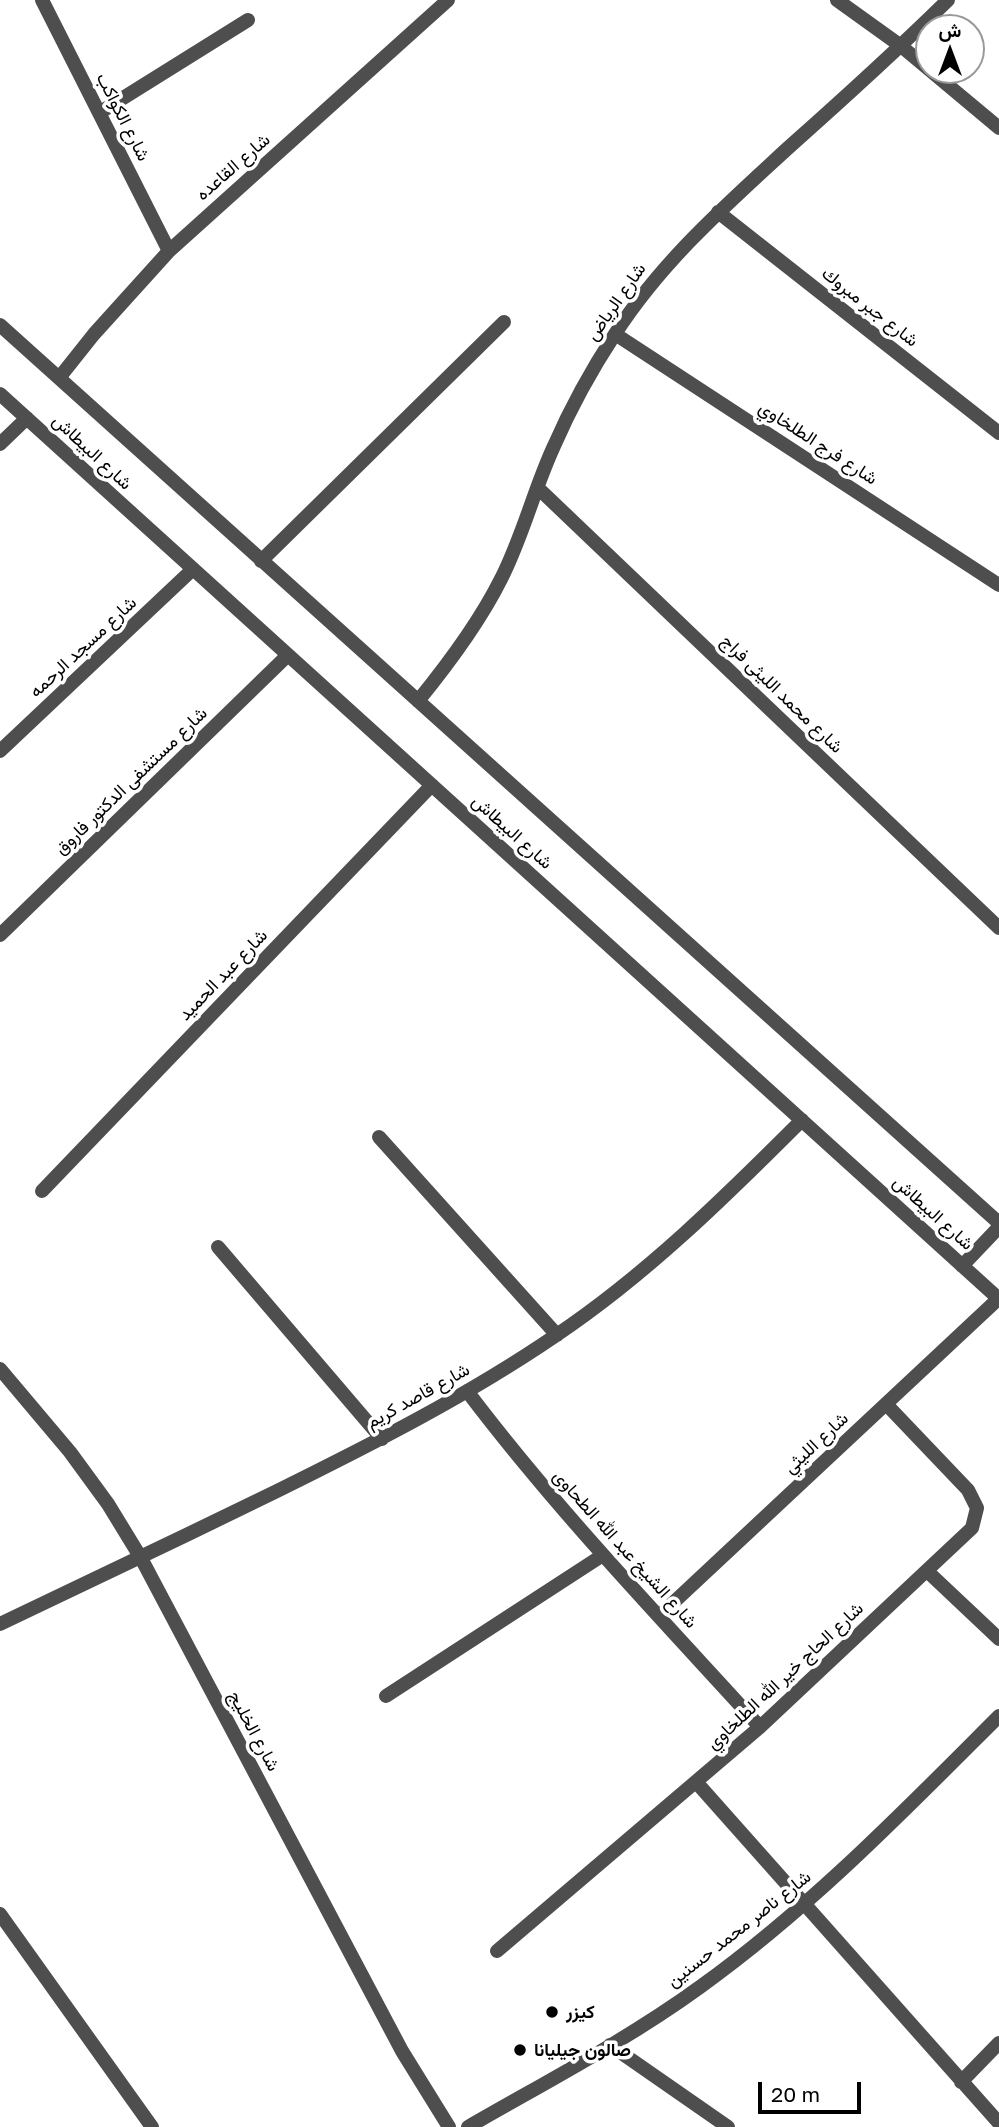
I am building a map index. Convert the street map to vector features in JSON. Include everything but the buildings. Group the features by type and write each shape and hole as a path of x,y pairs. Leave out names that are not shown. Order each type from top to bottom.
{"street":[{"name":"شارع الكواكب","path":"42,0 169,251"},
{"name":"شارع القاعده","path":"59,378 101,326 169,251 448,0"},
{"path":"836,0 901,46 999,128"},
{"name":"شارع الرياض","path":"418,701 477,622 522,534 553,447 572,408 615,334 670,260 718,212 948,0"},
{"path":"99,113 248,20"},
{"name":"شارع جبر مبروك","path":"718,212 999,433"},
{"path":"261,561 504,322"},
{"name":"شارع البيطاش","path":"0,325 999,1225"},
{"name":"شارع فرج الطلخاوي","path":"615,334 999,586"},
{"name":"شارع البيطاش","path":"0,394 999,1299"},
{"path":"0,444 27,418"},
{"name":"شارع محمد الليثى فراج","path":"538,488 999,928"},
{"name":"شارع مسجد الرحمه","path":"0,751 192,570"},
{"name":"شارع مستشفى الدكتور فاروق","path":"0,935 288,655"},
{"name":"شارع عبد الحميد","path":"42,1191 432,785"},
{"name":"شارع قاصد كريم","path":"0,1624 382,1439 467,1391 557,1335 665,1252 802,1121"},
{"path":"379,1137 557,1335"},
{"path":"962,1266 999,1225"},
{"path":"218,1247 382,1439"},
{"name":"شارع الليثي","path":"659,1616 999,1299"},
{"name":"شارع الخليج","path":"0,1369 70,1452 108,1504 141,1558 396,2039 449,2127"},
{"name":"شارع الشيخ عبد الله الطحاوى","path":"467,1391 540,1484 760,1727"},
{"name":"شارع الحاج خير الله الطلخاوي","path":"496,1951 697,1783 972,1528 977,1508 968,1490 886,1404"},
{"path":"386,1696 603,1555"},
{"path":"927,1571 999,1639"},
{"name":"شارع ناصر محمد حسنين","path":"468,2127 645,2025 754,1947 861,1854 999,1716"},
{"path":"697,1783 999,2123"},
{"path":"0,1914 152,2127"},
{"path":"961,2082 999,2043"},
{"path":"610,2045 728,2127"}],"place":[{"name":"كيزر","path":"552,2012"},
{"name":"صالون جيليانا","path":"520,2050"}]}
